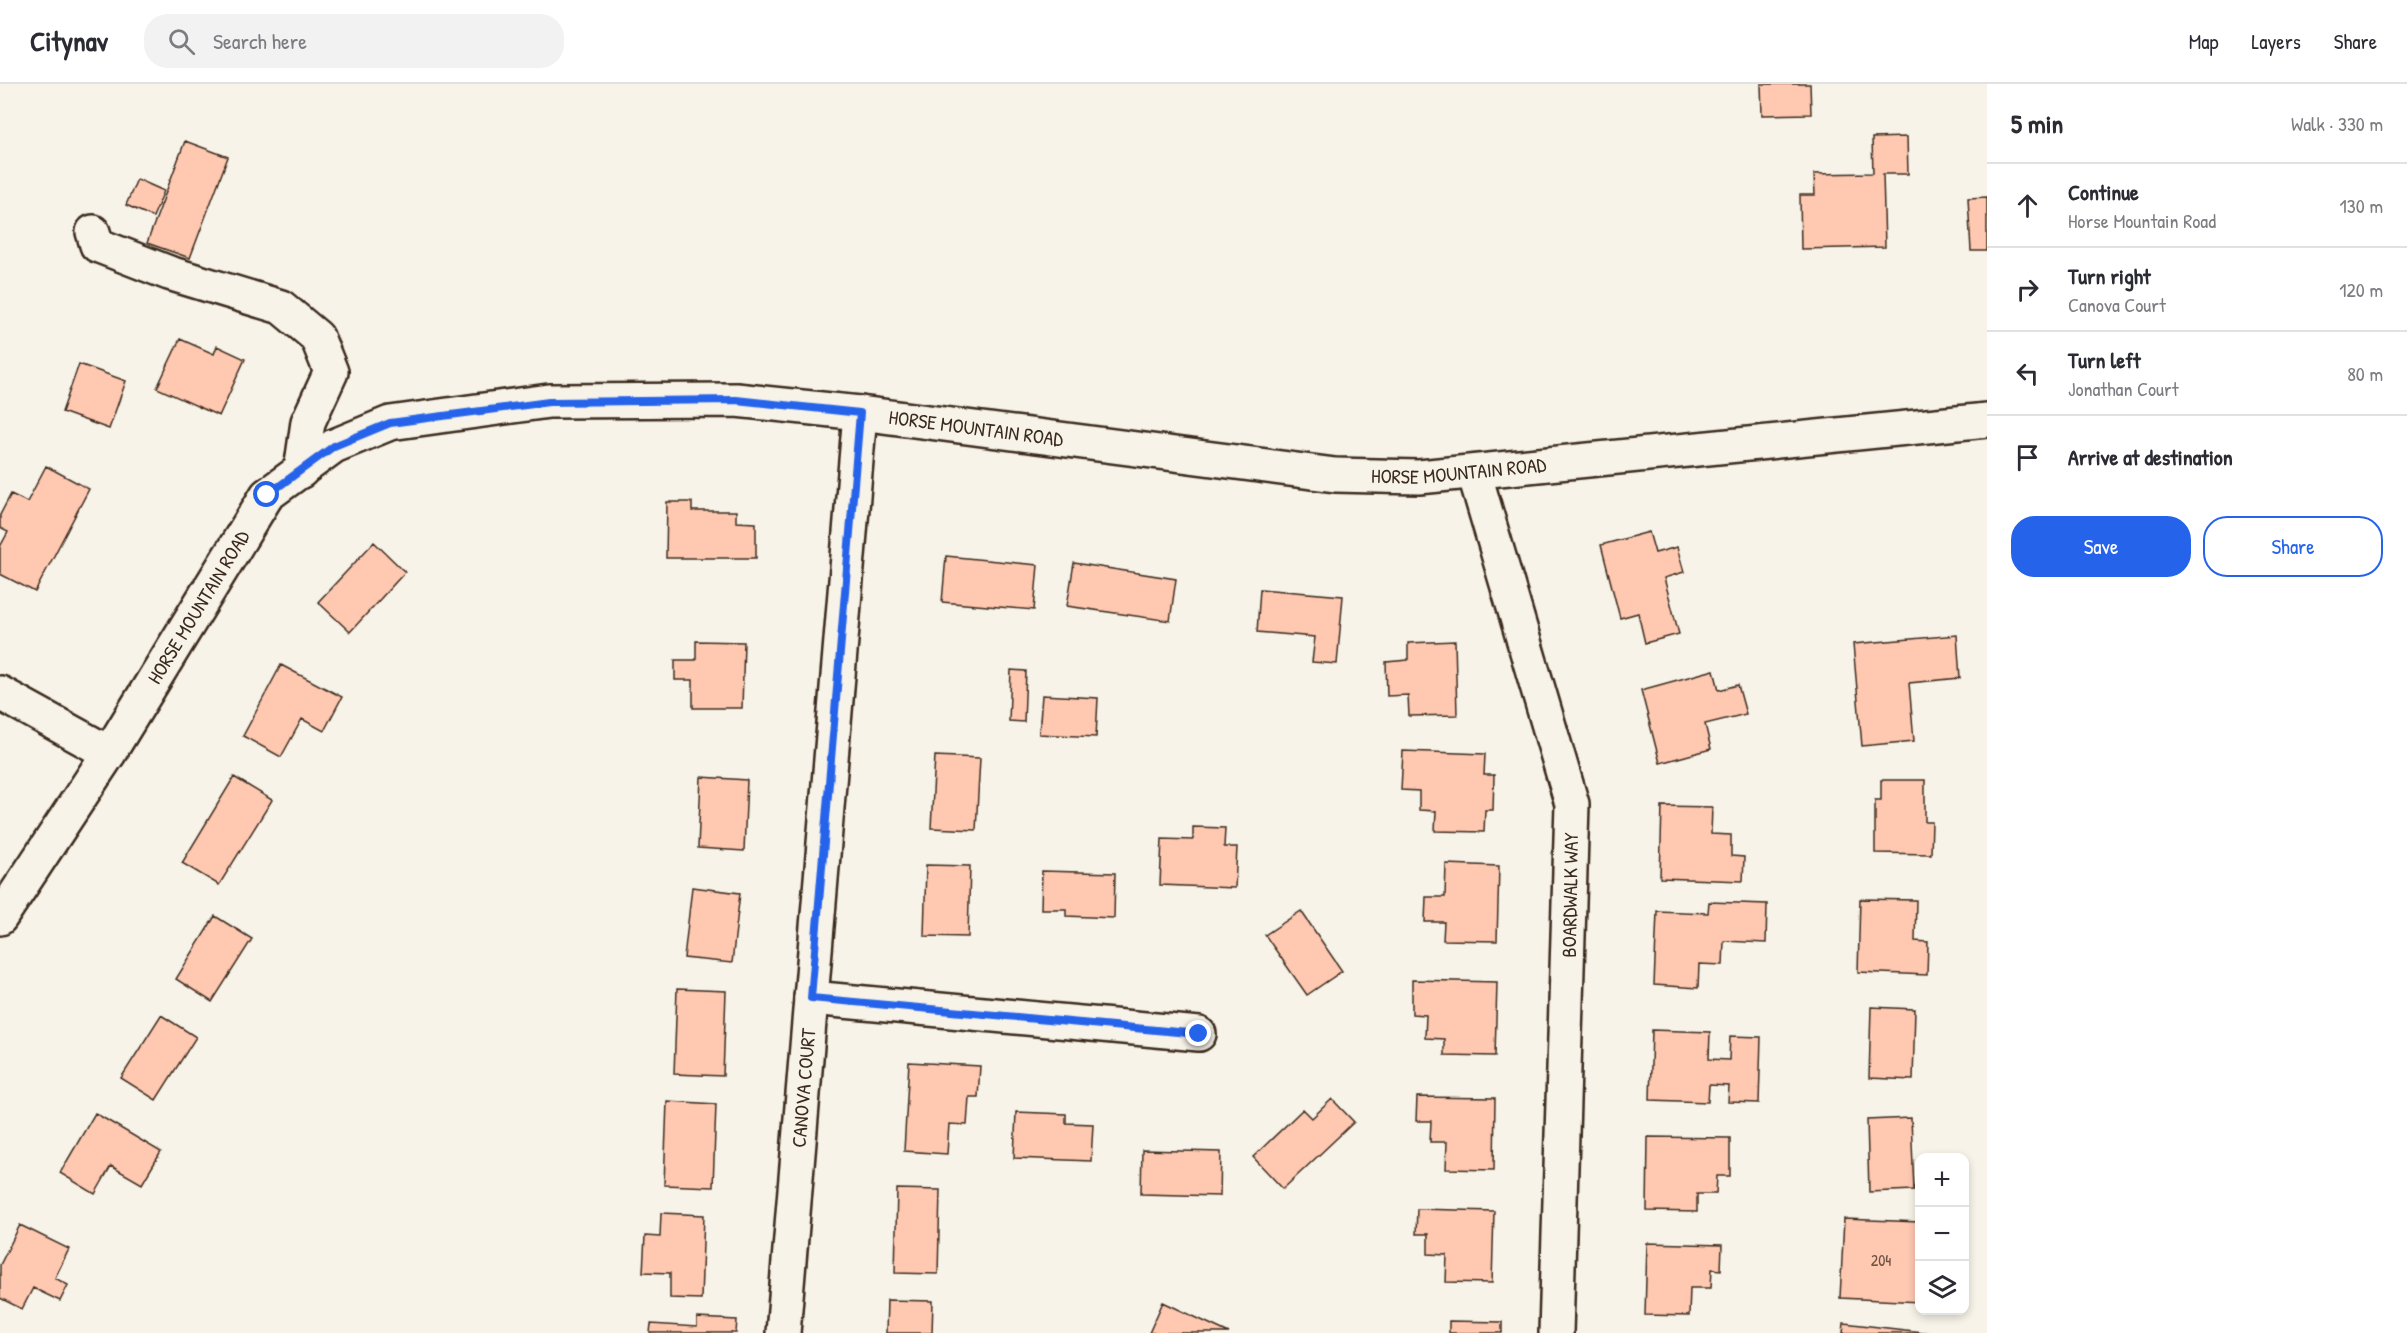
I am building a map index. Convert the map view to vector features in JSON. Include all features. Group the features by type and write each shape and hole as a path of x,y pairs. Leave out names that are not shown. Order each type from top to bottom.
{"street":[{"path":"93,232 97,245 169,273 280,307 317,337 331,372 308,422 301,471"},
{"name":"HORSE MOUNTAIN ROAD","path":"0,918 109,753 267,495 334,446 390,423 549,402 736,400 860,413 1335,475 1419,477 1987,420"},
{"name":"CANOVA COURT","path":"783,1333 860,413"},
{"name":"BOARDWALK WAY","path":"1474,472 1572,804 1556,1333"},
{"path":"0,693 109,753"},
{"path":"811,998 1199,1034"}],"building":[{"path":"1761,84 1810,84 1811,114 1762,115"},
{"path":"1907,137 1908,174 1883,174 1885,247 1801,249 1800,195 1815,195 1814,174 1873,173 1872,138"},
{"path":"185,141 228,157 190,258 147,243"},
{"path":"137,179 164,191 153,217 126,205"},
{"path":"1987,197 1987,251 1971,251 1968,198"},
{"path":"180,339 214,354 217,346 245,359 219,416 157,388"},
{"path":"79,364 126,381 109,429 62,412"},
{"path":"46,466 89,489 35,592 0,574 0,547 8,532 0,528 0,515 11,494 27,502"},
{"path":"667,502 692,502 692,511 736,511 736,522 756,523 756,558 666,558"},
{"path":"1649,532 1655,553 1677,547 1684,572 1664,578 1679,634 1645,643 1638,613 1620,618 1601,545"},
{"path":"374,542 405,572 350,632 318,602"},
{"path":"946,556 1038,565 1034,610 942,602"},
{"path":"1074,563 1176,579 1170,621 1067,606"},
{"path":"1260,589 1343,596 1337,664 1312,662 1315,637 1257,632"},
{"path":"1957,635 1960,678 1909,683 1914,741 1862,746 1853,644"},
{"path":"696,641 744,642 742,708 693,708 693,680 675,680 675,660 696,660"},
{"path":"1455,641 1457,715 1409,716 1408,695 1387,696 1386,662 1408,660 1408,643"},
{"path":"281,665 342,697 324,731 302,719 281,757 243,736"},
{"path":"1011,670 1026,671 1024,722 1009,721"},
{"path":"1714,670 1719,690 1738,685 1746,714 1705,724 1711,749 1660,763 1641,690"},
{"path":"1042,695 1098,698 1096,737 1039,734"},
{"path":"1403,751 1485,754 1484,775 1494,775 1493,810 1485,810 1484,832 1435,831 1436,811 1419,810 1419,791 1401,790"},
{"path":"935,756 980,758 976,830 931,828"},
{"path":"234,777 272,800 219,885 182,863"},
{"path":"701,777 747,780 744,851 698,848"},
{"path":"1881,780 1925,780 1925,822 1932,822 1931,854 1875,853 1875,800 1881,800"},
{"path":"1662,806 1712,807 1711,834 1731,835 1731,856 1744,857 1743,881 1660,878"},
{"path":"1193,827 1225,828 1224,847 1237,847 1235,888 1160,885 1162,839 1193,840"},
{"path":"1446,864 1499,866 1497,941 1443,940 1444,922 1425,922 1426,897 1445,897"},
{"path":"926,865 970,866 968,937 924,936"},
{"path":"1042,871 1115,873 1114,918 1066,916 1066,909 1041,909"},
{"path":"692,887 740,893 732,963 684,958"},
{"path":"1860,899 1916,900 1915,941 1928,942 1927,975 1858,972"},
{"path":"1709,902 1767,904 1766,943 1724,941 1723,965 1699,964 1698,988 1654,985 1657,911 1708,913"},
{"path":"1301,911 1342,971 1307,995 1265,935"},
{"path":"215,916 252,939 212,1002 176,979"},
{"path":"1412,980 1497,982 1495,1056 1444,1055 1444,1039 1425,1038 1426,1015 1412,1014"},
{"path":"677,989 726,991 723,1076 674,1074"},
{"path":"1871,1007 1915,1009 1913,1080 1869,1078"},
{"path":"161,1015 196,1037 156,1100 121,1078"},
{"path":"1652,1030 1710,1032 1709,1059 1729,1060 1730,1036 1761,1037 1759,1103 1728,1102 1729,1086 1709,1085 1708,1102 1650,1100"},
{"path":"909,1062 980,1066 978,1097 969,1097 967,1125 949,1124 947,1154 904,1151"},
{"path":"1417,1097 1495,1098 1494,1170 1446,1169 1447,1142 1430,1142 1431,1121 1416,1121"},
{"path":"1332,1099 1354,1122 1283,1189 1253,1157 1303,1109 1312,1118"},
{"path":"667,1101 716,1104 713,1187 664,1185"},
{"path":"1016,1112 1066,1114 1066,1123 1093,1124 1091,1161 1014,1158"},
{"path":"95,1113 161,1152 142,1184 111,1166 95,1194 60,1173"},
{"path":"1911,1118 1914,1190 1869,1192 1867,1120"},
{"path":"1648,1137 1730,1138 1730,1176 1717,1176 1716,1194 1697,1194 1697,1212 1647,1211"},
{"path":"1142,1150 1221,1152 1220,1196 1141,1194"},
{"path":"897,1189 940,1190 938,1274 895,1273"},
{"path":"1417,1209 1494,1211 1492,1283 1446,1282 1447,1255 1428,1254 1428,1234 1416,1234"},
{"path":"661,1213 704,1215 701,1299 670,1298 670,1273 643,1272 645,1236 660,1237"},
{"path":"1844,1219 1915,1222 1915,1302 1840,1298"},
{"path":"20,1225 69,1249 55,1278 68,1285 60,1301 33,1288 22,1309 0,1298 0,1265"},
{"path":"1647,1243 1722,1245 1721,1270 1712,1269 1711,1288 1690,1288 1689,1316 1645,1315"},
{"path":"887,1300 933,1301 932,1333 886,1333"},
{"path":"1163,1302 1229,1333 1149,1333"},
{"path":"697,1318 737,1320 736,1333 650,1333 651,1324 697,1327"},
{"path":"1449,1321 1502,1322 1502,1333 1449,1333"},
{"path":"1844,1323 1931,1333 1843,1333"}],"route":[{"path":"267,495 334,446 390,423 549,402 736,400 860,413 811,998 1199,1034"}]}
